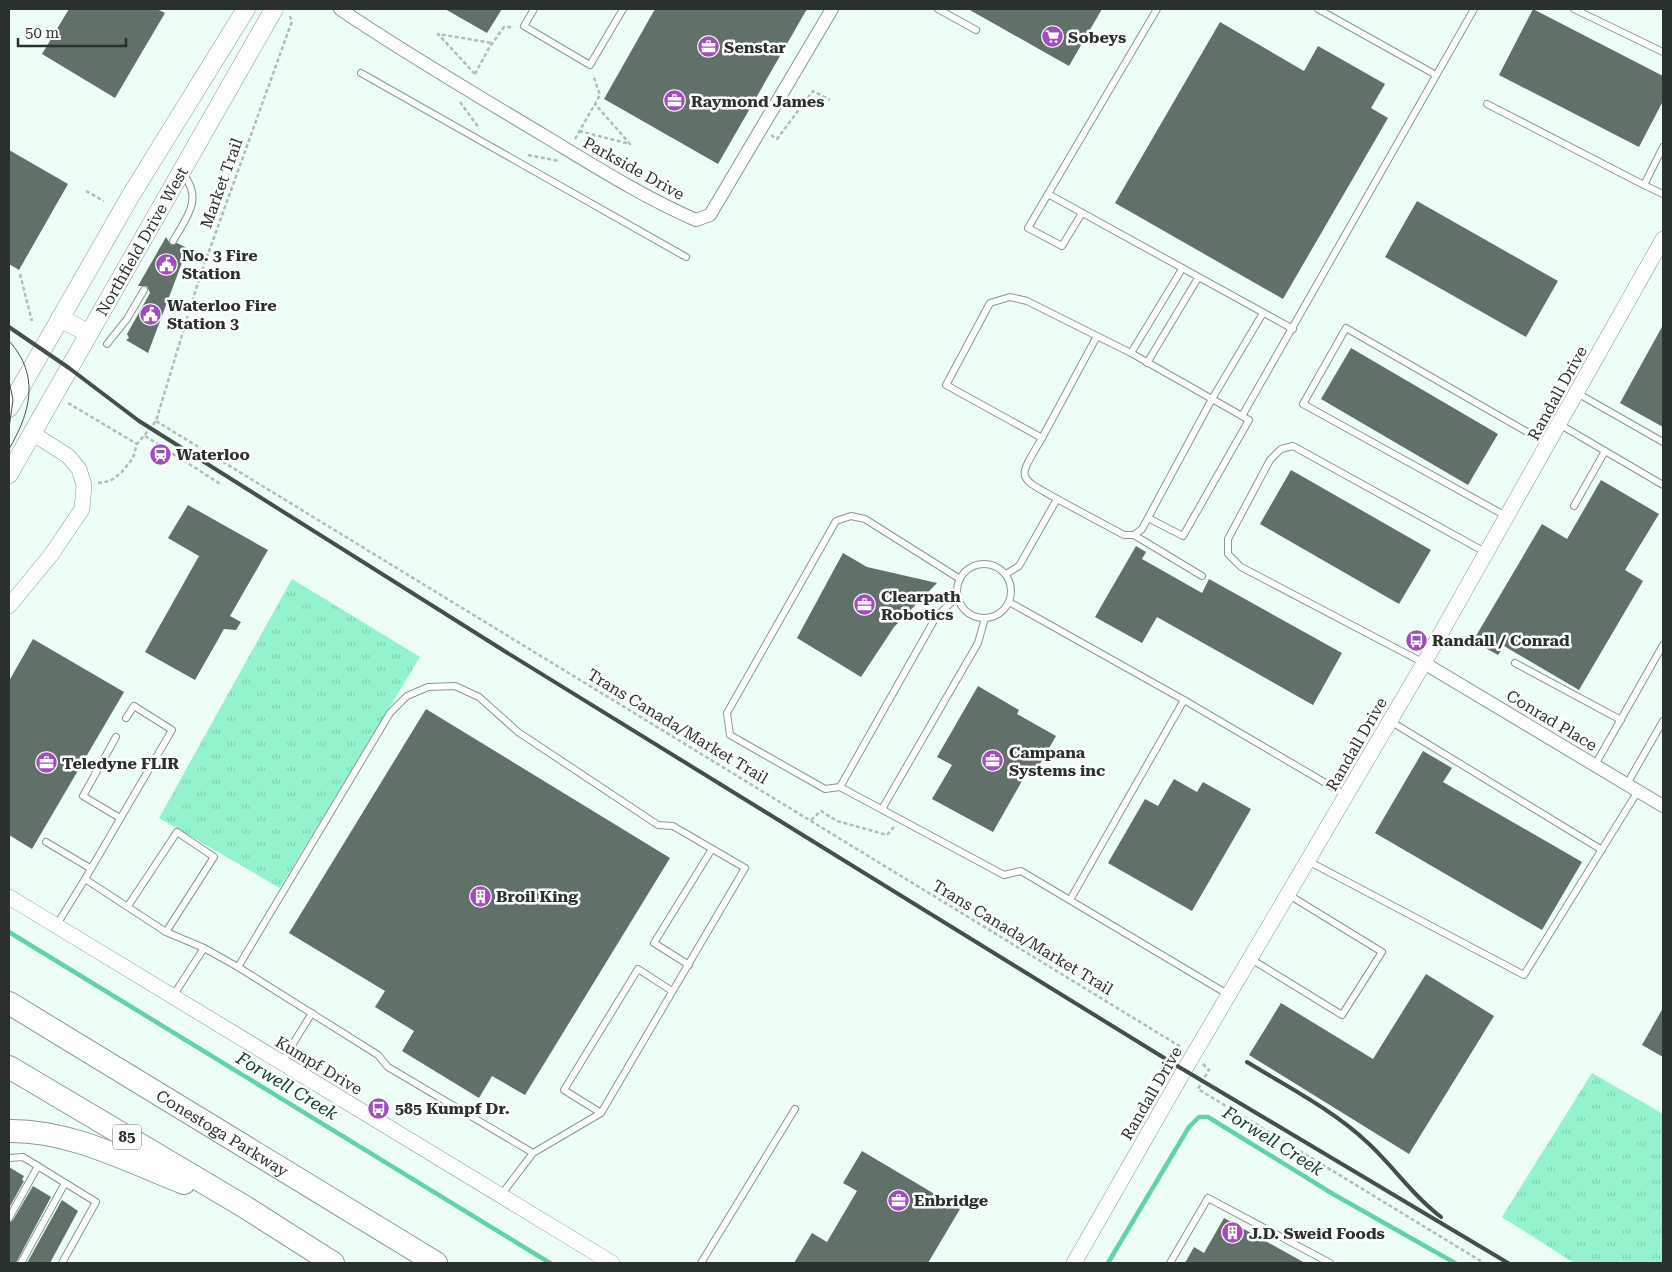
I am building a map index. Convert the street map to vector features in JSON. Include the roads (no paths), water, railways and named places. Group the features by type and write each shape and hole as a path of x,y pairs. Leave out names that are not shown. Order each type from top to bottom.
{"highway":[{"name":"Conestoga Parkway","path":"9,1003 436,1263"},
{"name":"85","path":"9,1067 245,1207 333,1263"},
{"path":"9,1131 35,1130 76,1141 245,1207"}],"main road":[{"name":"Northfield Drive West","path":"9,408 146,172 246,9"},
{"name":"Northfield Drive West","path":"9,474 180,171 281,10"},
{"path":"146,172 163,166 180,171"},
{"path":"60,318 88,333"}],"street":[{"name":"Parkside Drive","path":"340,9 443,75 597,167 675,211 696,220 710,215 832,9"},
{"name":"Randall Drive","path":"1074,1263 1424,663 1663,239"},
{"path":"9,606 51,556 82,509 84,485 78,469 68,456 32,433"},
{"name":"Conrad Place","path":"1424,663 1663,806"},
{"name":"Kumpf Drive","path":"9,897 612,1263"}],"lane":[{"path":"534,9 524,26 590,65 623,9"},
{"path":"938,9 976,30"},
{"path":"1082,213 1062,246 1028,228 1157,9"},
{"path":"1318,9 1436,75"},
{"path":"1242,416 1474,9"},
{"path":"1574,9 1663,52"},
{"path":"361,73 686,258"},
{"path":"1486,104 1663,194"},
{"path":"1644,184 1663,147"},
{"path":"173,241 190,210 194,197 190,182 180,171"},
{"path":"1048,194 1293,329"},
{"path":"1131,353 1182,269"},
{"path":"1147,363 1198,278"},
{"path":"107,344 127,319 144,290"},
{"path":"1042,438 946,385 990,303 1010,297 1027,301 1131,353 1249,420 1183,536 1148,518"},
{"path":"1134,535 1142,529 1212,399 1263,313"},
{"path":"1507,517 1302,404 1346,328 1548,444"},
{"path":"1097,336 1024,469 1024,475 1027,481 1057,500 1124,535 1134,535 1202,576"},
{"path":"1577,393 1663,442"},
{"path":"1559,424 1663,485"},
{"path":"1424,663 1242,567 1228,554 1228,539 1270,460 1281,449 1293,446 1487,553"},
{"path":"1574,506 1605,451"},
{"path":"1006,574 1019,566 1057,500"},
{"path":"960,579 866,519 851,516 836,521 727,713 727,725 730,735 825,789 840,786 1004,875 1021,871 1230,995"},
{"path":"983,564 998,568 1006,574 1012,593 1009,602 1000,613 985,618 968,613 962,606 958,596 960,579 966,571 983,564"},
{"path":"840,786 936,617 958,596"},
{"path":"1009,602 1184,700 1347,795"},
{"path":"882,809 978,643 985,618"},
{"path":"1595,765 1663,645"},
{"path":"1515,662 1620,720"},
{"path":"238,967 390,713 408,696 428,687 455,686 479,697 518,732 658,825 673,826 745,868 601,1113 533,1153 501,1196"},
{"path":"1070,900 1184,700"},
{"path":"56,926 172,730 134,706 126,718"},
{"path":"1390,721 1602,850"},
{"path":"1308,861 1524,975 1602,850 1661,732 1663,721"},
{"path":"116,737 83,796 120,818"},
{"path":"128,906 177,832 214,856 166,932"},
{"path":"46,842 90,868"},
{"path":"689,965 654,943 712,849"},
{"path":"85,879 166,932 204,948 238,967 378,1054 388,1067 533,1153"},
{"path":"1251,958 1342,1015 1382,952 1289,895"},
{"path":"172,997 204,948"},
{"path":"601,1113 564,1090 638,970 672,991"},
{"path":"281,1063 312,1013"},
{"path":"701,1263 795,1109"},
{"path":"9,1158 23,1157 96,1202 62,1263"},
{"path":"9,1218 38,1166"},
{"path":"21,1263 65,1183"},
{"path":"1170,1263 1208,1198 1330,1263"}],"waterway":[{"name":"Forwell Creek","path":"9,932 550,1263"},
{"name":"Forwell Creek","path":"1108,1263 1189,1127 1199,1117 1208,1117 1333,1194 1455,1263"}],"tram line":[{"path":"9,341 19,354 29,381 27,408 9,449"},
{"path":"9,380 13,400 9,428"}],"railway":[{"path":"9,327 69,368 139,421 506,652 1174,1064 1508,1263"},
{"path":"1247,1062 1310,1100 1354,1131 1377,1152 1421,1200 1441,1217"}],"place":[{"name":"Sobeys","path":"1052,37"},
{"name":"Senstar","path":"708,47"},
{"name":"Raymond James","path":"675,101"},
{"name":"No. 3 Fire Station","path":"166,264"},
{"name":"Waterloo Fire Station 3","path":"151,314"},
{"name":"Waterloo","path":"160,454"},
{"name":"Clearpath Robotics","path":"865,605"},
{"name":"Randall / Conrad","path":"1416,640"},
{"name":"Campana Systems inc","path":"993,761"},
{"name":"Teledyne FLIR","path":"46,763"},
{"name":"Broil King","path":"480,896"},
{"name":"585 Kumpf Dr.","path":"379,1108"},
{"name":"Enbridge","path":"898,1200"},
{"name":"J.D. Sweid Foods","path":"1233,1233"}]}
